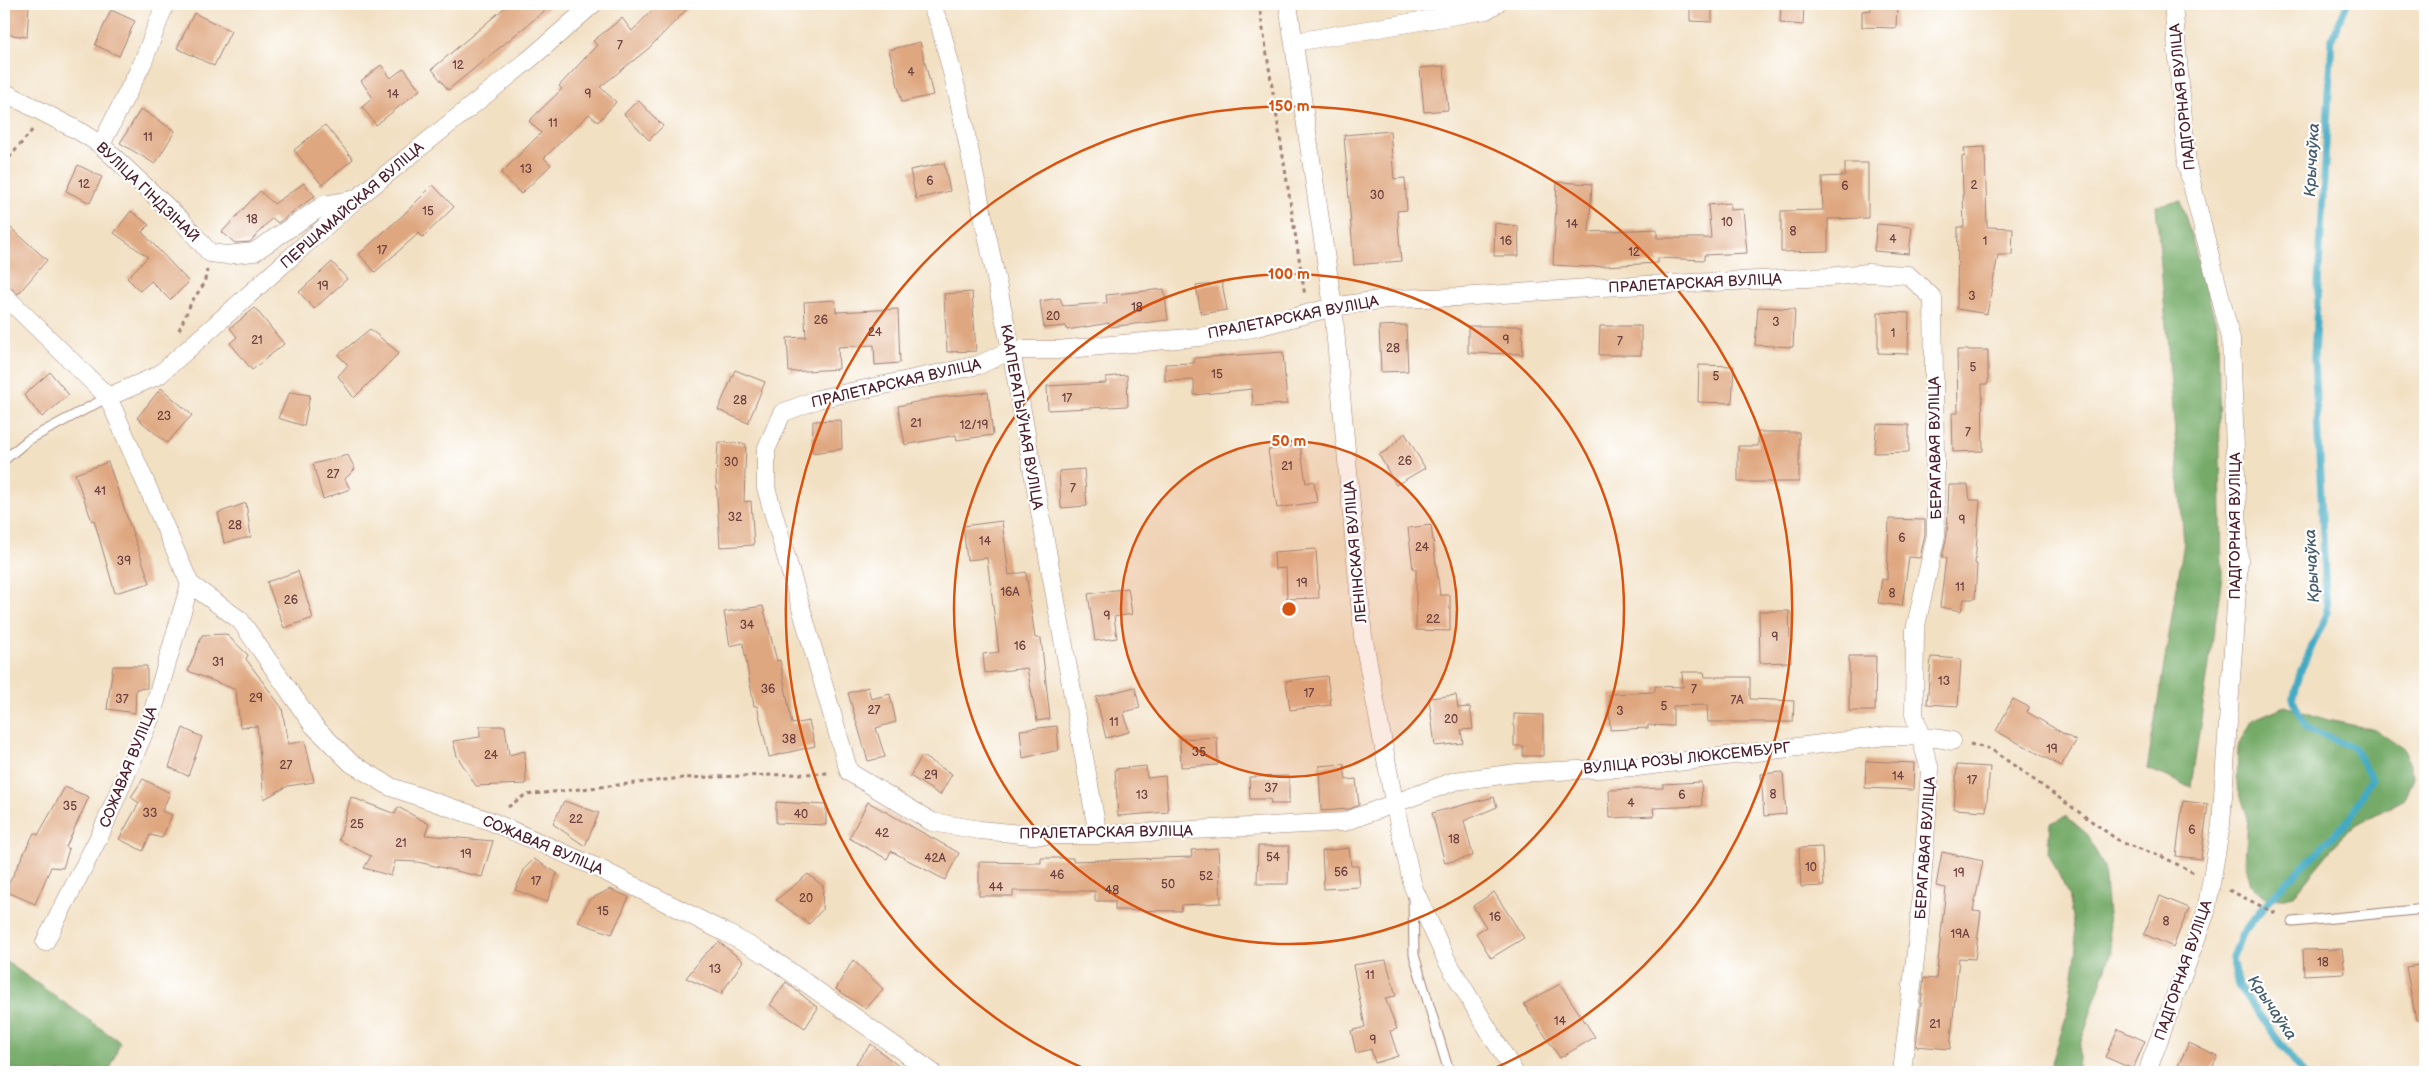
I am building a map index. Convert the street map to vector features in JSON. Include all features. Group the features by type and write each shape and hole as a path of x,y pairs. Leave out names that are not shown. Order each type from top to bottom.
{"street":[{"path":"101,145 143,62 165,4"},
{"name":"ПЕРШАМАЙСКАЯ ВУЛІЦА","path":"108,397 159,375 356,200 531,58 593,4"},
{"name":"КААПЕРАТЫЎНАЯ ВУЛІЦА","path":"931,4 940,25 958,96 1011,350 1098,835"},
{"name":"ЛЕНІНСКАЯ ВУЛІЦА","path":"1288,4 1333,307 1363,636 1394,802 1413,887 1447,961 1514,1072"},
{"path":"1294,42 1486,10 1496,4"},
{"name":"ПАДГОРНАЯ ВУЛІЦА","path":"2148,1072 2206,912 2221,825 2239,561 2231,339 2186,165 2173,4"},
{"name":"ВУЛІЦА ГІНДЗІНАЙ","path":"4,92 79,131 101,145 182,221 210,253"},
{"path":"210,253 227,255 254,252 324,205 356,200"},
{"name":"ПРАЛЕТАРСКАЯ ВУЛІЦА","path":"1394,802 1344,822 1098,835 1031,835 980,830 932,822 849,772 766,488 766,450 782,413 818,399 979,365 1011,350 1057,350 1199,337 1254,328 1333,307 1386,298 1460,297 1602,287 1828,277 1866,273 1908,275 1933,298"},
{"path":"4,295 108,397 190,584"},
{"name":"БЕРАГАВАЯ ВУЛІЦА","path":"1902,1072 1919,926 1930,779 1930,770 1914,714 1915,630 1936,535 1933,298"},
{"name":"СОЖАВАЯ ВУЛІЦА","path":"45,942 101,833 152,714 190,584 240,620 313,725 351,762 391,787 490,821 600,869 765,954 932,1072"},
{"name":"ВУЛІЦА РОЗЫ ЛЮКСЕМБУРГ","path":"1394,802 1455,781 1517,773 1637,767 1886,736 1920,737 1952,741"}],"lane":[{"path":"4,460 28,440 108,397"},
{"path":"1413,887 1414,955 1447,1065 1452,1072"},
{"path":"2293,922 2425,910"}],"path":[{"path":"1259,4 1308,314"},
{"path":"4,164 46,115"},
{"path":"177,334 192,301 204,284 210,253"},
{"path":"1952,741 1991,749 2122,843 2161,856 2211,883"},
{"path":"490,821 525,795 683,778 849,772"},
{"path":"2238,894 2293,922"}],"green space":[{"path":"2181,201 2218,330 2222,576 2191,787 2147,769 2184,542 2156,205"},
{"path":"2285,706 2328,720 2376,730 2405,750 2414,778 2405,799 2348,829 2294,895 2268,900 2251,885 2245,861 2248,818 2237,785 2238,747 2252,720"},
{"path":"2066,816 2087,834 2104,867 2111,952 2080,1045 2078,1072 2049,1072 2067,1014 2077,947 2068,894 2048,852 2050,823"},
{"path":"4,960 120,1042 109,1072 4,1072"}],"building":[{"path":"4,4 29,4 27,37 4,34"},
{"path":"509,4 553,4 448,90 432,69"},
{"path":"658,4 692,4 648,49 600,87 616,102 598,122 589,114 544,158 551,165 521,194 501,173 541,133 529,121 562,89 559,86 597,45 593,41 622,18 632,31"},
{"path":"1690,4 1712,4 1712,22 1690,21"},
{"path":"1781,4 1804,4 1803,25 1780,23"},
{"path":"1871,4 1897,4 1896,28 1862,27 1862,11 1871,10"},
{"path":"111,10 135,21 119,56 95,45"},
{"path":"194,13 231,31 214,66 177,48"},
{"path":"920,42 933,95 902,102 889,50"},
{"path":"381,65 391,78 404,68 420,90 376,125 362,107 373,98 361,81"},
{"path":"1444,66 1448,110 1424,112 1420,68"},
{"path":"638,100 663,126 649,140 624,114"},
{"path":"141,109 175,131 155,164 120,143"},
{"path":"325,125 353,159 322,185 294,150"},
{"path":"1390,131 1394,179 1405,178 1407,210 1397,211 1401,261 1354,265 1344,135"},
{"path":"1985,147 1987,227 2013,228 2012,255 1998,255 1987,314 1957,309 1958,227 1964,227 1962,157 1965,156 1964,148"},
{"path":"944,163 950,191 916,199 910,170"},
{"path":"1845,163 1868,163 1868,218 1828,219 1828,251 1781,252 1781,211 1823,210 1822,177 1845,176"},
{"path":"78,165 102,177 90,203 66,191"},
{"path":"1557,182 1592,184 1589,232 1657,229 1657,238 1711,238 1708,205 1730,203 1730,210 1743,209 1747,253 1704,255 1704,260 1658,258 1658,263 1587,267 1553,265"},
{"path":"304,183 315,196 278,223 272,218 250,242 235,243 222,232 260,191 274,204"},
{"path":"433,185 454,207 423,237 419,233 375,272 359,254 402,216"},
{"path":"131,211 149,225 142,232 189,282 170,300 151,281 140,291 127,278 148,257 114,233"},
{"path":"4,222 47,260 18,294 4,281"},
{"path":"1495,223 1518,226 1519,256 1494,256"},
{"path":"1877,224 1912,227 1909,254 1874,251"},
{"path":"332,262 347,279 314,309 299,292"},
{"path":"1222,283 1227,310 1201,314 1196,286"},
{"path":"1164,289 1168,320 1110,327 1109,323 1067,330 1066,326 1044,328 1040,301 1060,298 1063,306 1107,303 1106,295"},
{"path":"972,292 976,351 947,352 944,294"},
{"path":"835,300 836,312 898,309 900,363 875,365 874,345 838,347 839,369 789,372 787,338 806,337 804,302"},
{"path":"1758,307 1795,309 1793,347 1755,345"},
{"path":"255,308 284,344 252,370 230,343 237,337 230,328"},
{"path":"1878,312 1909,313 1908,354 1878,353"},
{"path":"1406,325 1408,371 1381,372 1379,326"},
{"path":"1468,326 1522,326 1523,354 1468,353"},
{"path":"1600,326 1641,326 1641,355 1599,355"},
{"path":"370,329 399,353 354,398 338,376 348,365 338,355"},
{"path":"1957,350 1988,350 1988,384 1982,384 1983,451 1953,452 1952,413 1958,413"},
{"path":"1283,352 1287,404 1253,406 1252,389 1194,395 1194,380 1165,381 1165,364 1194,363 1194,358"},
{"path":"1699,365 1734,366 1732,403 1698,402"},
{"path":"735,370 765,382 748,423 718,410"},
{"path":"50,372 69,395 42,417 24,395"},
{"path":"1127,375 1128,406 1048,410 1047,386 1106,383 1106,377"},
{"path":"161,388 192,415 167,443 137,418"},
{"path":"290,392 310,395 304,426 278,418"},
{"path":"988,392 993,435 957,440 956,435 905,445 898,406 934,398"},
{"path":"841,420 842,449 812,453 813,421"},
{"path":"1877,424 1909,425 1909,452 1874,453"},
{"path":"1758,432 1799,432 1799,482 1738,482 1738,446 1758,446"},
{"path":"1405,433 1425,468 1396,485 1379,455 1389,449"},
{"path":"718,442 746,444 744,502 751,501 754,545 720,547 716,479"},
{"path":"1300,445 1306,483 1314,481 1317,502 1277,508 1268,450"},
{"path":"348,455 355,469 345,479 350,489 323,499 313,464"},
{"path":"108,462 150,583 115,593 94,520 92,521 75,474"},
{"path":"1084,469 1087,506 1061,508 1059,471"},
{"path":"1949,485 1968,485 1970,500 1980,500 1975,564 1977,564 1975,599 1964,599 1961,611 1940,607 1946,558 1942,558 1947,535"},
{"path":"246,503 251,537 224,543 218,513"},
{"path":"1889,519 1925,520 1925,534 1920,558 1909,557 1902,606 1878,603 1882,579 1887,580"},
{"path":"1002,521 1009,575 1026,572 1035,638 1041,638 1050,719 1037,721 1027,668 985,673 983,654 999,652 987,558 967,560 963,526"},
{"path":"1431,525 1440,595 1450,595 1450,631 1416,630 1416,569 1413,569 1408,528"},
{"path":"1316,549 1319,598 1287,599 1286,568 1275,569 1274,552"},
{"path":"298,571 313,618 284,628 267,582"},
{"path":"1128,588 1132,614 1114,617 1117,638 1095,641 1088,594"},
{"path":"763,606 777,661 780,660 792,724 809,721 815,746 769,757 757,706 754,706 743,643 730,646 724,612"},
{"path":"1759,611 1789,611 1791,662 1760,663"},
{"path":"226,634 248,655 246,659 282,708 288,744 305,741 314,782 288,786 264,799 257,726 240,727 236,690 188,671 202,635"},
{"path":"1849,656 1876,656 1875,711 1849,711"},
{"path":"1931,657 1961,659 1958,706 1927,704"},
{"path":"113,666 147,666 147,688 136,689 135,713 107,709"},
{"path":"1682,672 1704,672 1705,677 1750,677 1750,699 1794,701 1793,722 1708,722 1707,705 1673,706 1673,726 1648,725 1648,728 1610,730 1609,694 1655,692 1655,686 1683,687"},
{"path":"1327,676 1331,705 1290,710 1286,681"},
{"path":"868,687 871,699 890,694 896,722 876,728 885,757 868,761 848,693"},
{"path":"1135,687 1140,708 1124,712 1129,732 1106,738 1096,697"},
{"path":"1456,695 1458,708 1470,707 1473,729 1461,730 1463,743 1435,746 1429,698"},
{"path":"2013,699 2029,707 2027,712 2076,741 2061,766 1996,731"},
{"path":"1514,714 1543,715 1543,756 1523,756 1523,746 1514,746"},
{"path":"480,726 505,726 509,755 525,751 526,784 476,786 457,756 453,741 480,737"},
{"path":"1057,726 1059,750 1023,758 1020,730"},
{"path":"183,728 202,737 188,776 169,767"},
{"path":"1217,737 1218,765 1181,767 1180,739"},
{"path":"922,756 952,774 940,795 910,776"},
{"path":"1866,761 1914,763 1913,790 1865,788"},
{"path":"1344,764 1346,780 1356,779 1359,805 1350,809 1321,811 1319,766"},
{"path":"1957,765 1990,767 1986,811 1954,809"},
{"path":"1146,766 1147,778 1165,776 1168,812 1118,816 1115,769"},
{"path":"1783,772 1786,814 1764,816 1761,774"},
{"path":"1289,776 1289,804 1271,804 1270,799 1250,799 1249,777"},
{"path":"143,779 170,793 162,811 172,815 162,838 150,835 143,851 119,839 139,803 131,797"},
{"path":"1701,782 1702,806 1653,808 1654,816 1610,818 1609,790 1663,788 1663,784"},
{"path":"65,787 89,797 66,847 69,849 63,868 51,867 35,904 5,891 34,833 38,835"},
{"path":"351,797 395,814 398,807 429,824 425,835 493,841 482,877 418,862 395,861 391,876 364,868 371,856 339,840"},
{"path":"1494,797 1497,807 1464,821 1473,856 1445,863 1432,813"},
{"path":"564,801 599,813 585,846 553,824"},
{"path":"2183,801 2208,804 2201,859 2176,856"},
{"path":"776,802 826,805 826,825 776,823"},
{"path":"868,802 959,853 945,880 891,851 887,859 849,838"},
{"path":"1258,846 1289,846 1288,884 1257,884"},
{"path":"1822,847 1824,886 1801,887 1799,848"},
{"path":"1218,848 1221,903 1182,905 1181,911 1115,910 1115,901 1095,901 1095,891 1013,891 1013,896 979,896 979,862 1041,863 1041,858 1073,858 1073,861 1192,857 1191,850"},
{"path":"1349,848 1351,866 1358,866 1360,887 1324,889 1322,851"},
{"path":"1942,852 1983,861 1973,911 1981,912 1975,959 1959,958 1950,1049 1916,1046 1924,978 1936,979 1946,888 1936,886"},
{"path":"534,859 557,873 547,902 515,890 525,868"},
{"path":"808,874 823,886 822,910 809,924 776,900"},
{"path":"610,889 629,897 612,934 578,922 589,900"},
{"path":"1494,892 1524,938 1491,958 1476,933 1486,927 1473,906"},
{"path":"2160,896 2189,908 2173,947 2144,934"},
{"path":"719,942 743,961 721,994 686,978 704,955"},
{"path":"2342,949 2345,973 2304,975 2303,950"},
{"path":"853,960 883,989 866,1009 836,989"},
{"path":"1386,960 1396,996 1385,998 1397,1029 1390,1031 1398,1056 1375,1063 1371,1049 1356,1053 1351,1031 1365,1027 1353,965"},
{"path":"2425,964 2425,1019 2416,1020 2406,967"},
{"path":"786,982 818,1008 805,1028 770,1005"},
{"path":"1560,984 1595,1037 1560,1058 1524,1004"},
{"path":"2118,1029 2145,1041 2133,1069 2105,1057"},
{"path":"2189,1043 2218,1056 2210,1072 2175,1072"},
{"path":"871,1044 906,1072 867,1072 856,1063"}],"waterway":[{"name":"Крычаўка","path":"2302,1072 2238,986 2232,959 2242,934 2272,897 2350,819 2364,789 2372,779 2353,747 2305,727 2293,699 2301,670 2327,614 2314,357 2332,38 2347,4"}]}
